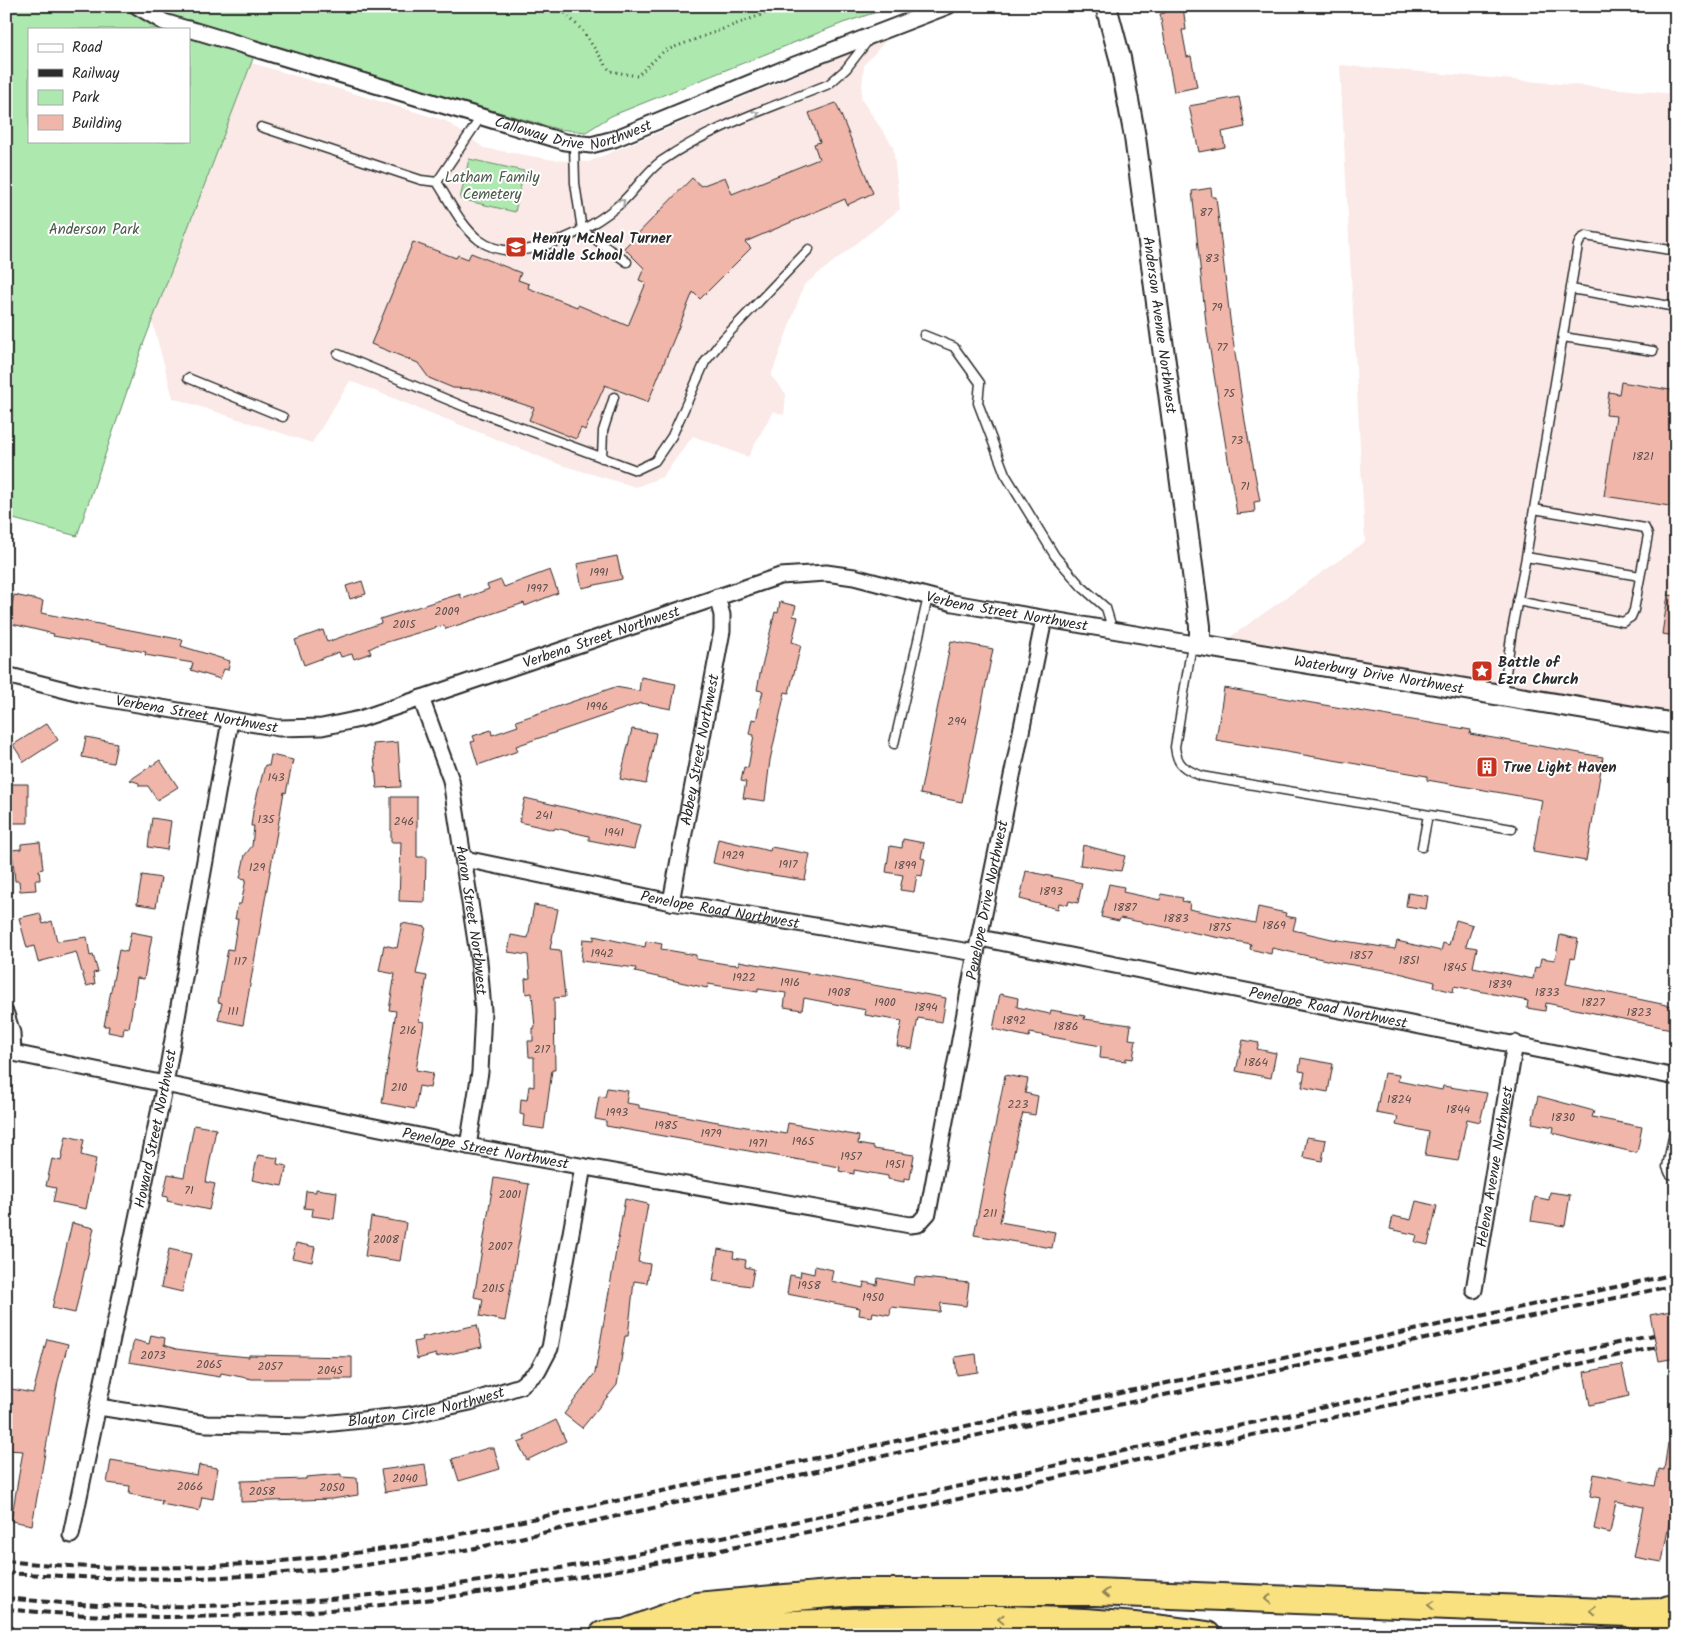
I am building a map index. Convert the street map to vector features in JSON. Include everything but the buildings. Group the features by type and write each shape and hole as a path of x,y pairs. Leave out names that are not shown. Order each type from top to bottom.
{"highway":[{"path":"615,1633 697,1606 862,1591 1095,1592 1629,1613 1662,1612 1676,1607"},
{"path":"1629,1613 1652,1623 1669,1635"},
{"path":"615,1633 856,1622 987,1619 1112,1624 1207,1635"}],"street":[{"name":"Calloway Drive Northwest","path":"137,6 164,22 185,28"},
{"name":"Calloway Drive Northwest","path":"190,30 565,142 592,145 614,139 948,6"},
{"name":"Anderson Avenue Northwest","path":"1106,6 1120,58 1135,137 1200,626 1196,644"},
{"name":"Verbena Street Northwest","path":"6,675 85,695 230,721 279,728 322,727 360,719 780,576 826,573 854,577 928,597 1044,619 1196,644"},
{"name":"Abbey Street Northwest","path":"671,902 722,631 722,615 717,597"},
{"name":"Penelope Drive Northwest","path":"934,1180 976,953 1044,619"},
{"name":"Waterbury Drive Northwest","path":"1196,644 1676,724"},
{"name":"Aaron Street Northwest","path":"421,698 451,780 465,859 479,961 483,1011 480,1072 468,1146"},
{"name":"Howard Street Northwest","path":"71,1536 165,1084 230,721"},
{"name":"Penelope Road Northwest","path":"465,859 671,902 976,953"},
{"name":"Penelope Road Northwest","path":"980,938 1515,1043 1676,1077"},
{"path":"6,1014 12,1033 10,1053"},
{"name":"Helena Avenue Northwest","path":"1474,1290 1515,1043"},
{"name":"Penelope Street Northwest","path":"10,1053 468,1146 910,1225 918,1224 928,1213 934,1180"},
{"name":"Blayton Circle Northwest","path":"99,1407 206,1424 304,1426 410,1415 470,1402 520,1386 538,1371 550,1348 583,1167"}],"lane":[{"path":"262,126 421,180 437,182 467,228 478,240 495,249 528,251 582,230 620,204 660,161 689,143 829,84 846,69 872,35"},
{"path":"437,182 482,117"},
{"path":"574,143 575,184 582,230 627,262"},
{"path":"1503,696 1517,601 1578,245 1581,239 1586,236 1676,250"},
{"path":"338,354 465,407 636,470 655,461 672,436 705,362 724,338 809,249"},
{"path":"1571,289 1676,307"},
{"path":"924,335 954,347 980,383 978,402 1005,474 1055,556 1081,586 1106,608 1113,631"},
{"path":"1563,336 1653,351"},
{"path":"188,378 283,417"},
{"path":"602,458 603,431 614,397"},
{"path":"1517,601 1623,622 1630,617 1634,610 1648,535 1645,528 1534,508"},
{"path":"1526,557 1640,576"},
{"path":"894,744 928,597"},
{"path":"1196,644 1175,748 1176,759 1183,768 1201,776 1512,829"},
{"path":"1422,847 1428,815"},
{"path":"1676,1122 1667,1167 1670,1174 1676,1175"}],"path":[{"path":"558,6 582,30 610,71 637,76 664,51 785,6"}],"shaded area":[{"name":"Henry McNeal Turner Middle School","path":"890,36 864,65 861,99 893,146 900,209 804,285 771,376 786,394 784,415 773,411 748,457 693,436 662,477 636,487 561,465 350,381 312,443 173,398 152,320 252,63 446,121 484,148 554,160 588,162"},
{"path":"1340,65 1676,94 1676,733 1209,652 1365,542"}],"green space":[{"name":"Anderson Park","path":"6,6 895,6 843,23 611,116 586,132 557,129 259,43 144,342 77,536 6,517"},
{"name":"Latham Family Cemetery","path":"469,159 524,171 515,212 460,199"}],"railway":[{"path":"6,1561 108,1567 209,1566 309,1558 410,1545 1676,1274"},
{"path":"6,1573 100,1578 181,1579 262,1575 358,1566 471,1549 941,1443 1676,1285"},
{"path":"6,1598 121,1606 235,1605 349,1597 463,1583 577,1565 690,1544 1654,1335"},
{"path":"6,1609 124,1616 242,1615 360,1607 477,1593 594,1574 710,1552 1657,1347"}],"place":[{"name":"Henry McNeal Turner Middle School","path":"516,247"},
{"name":"Battle of Ezra Church","path":"1482,671"},
{"name":"True Light Haven","path":"1487,767"}]}
